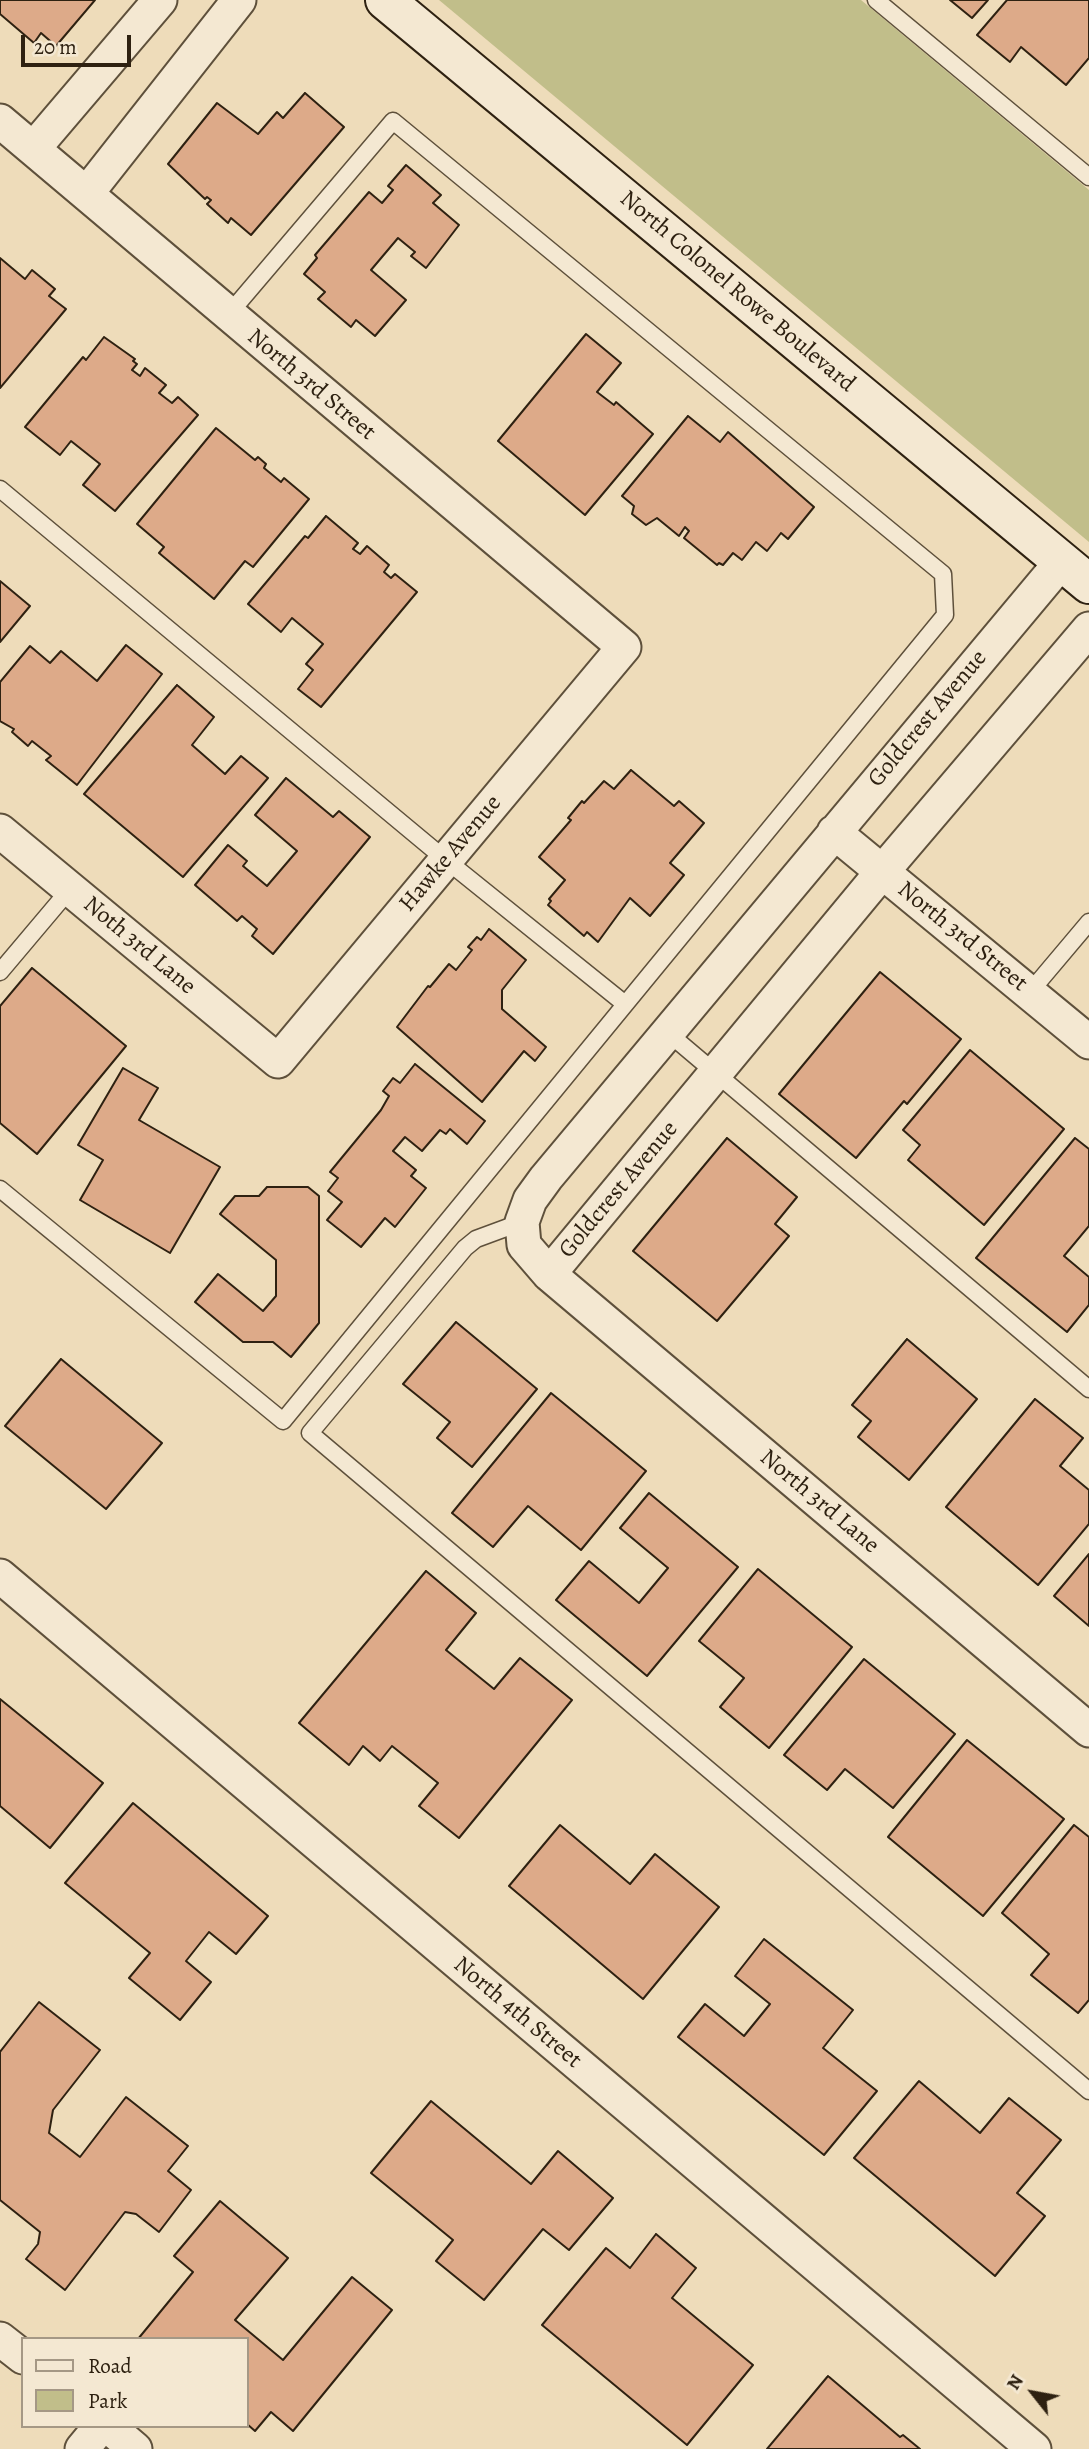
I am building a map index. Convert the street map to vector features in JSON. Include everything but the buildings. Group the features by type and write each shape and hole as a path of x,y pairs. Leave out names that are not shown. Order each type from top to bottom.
{"main road":[{"name":"North Colonel Rowe Boulevard","path":"385,0 1075,573"}],"street":[{"path":"34,148 160,0"},
{"path":"87,193 239,0"},
{"name":"North 3rd Street","path":"0,121 624,647"},
{"name":"Goldcrest Avenue","path":"1075,573 834,832 545,1178 530,1200 522,1222 524,1245 549,1274 882,872 1089,629"},
{"name":"Hawke Avenue","path":"278,1062 624,647"},
{"name":"Noth 3rd Lane","path":"0,831 278,1062"},
{"name":"North 3rd Street","path":"834,832 1089,1042"},
{"name":"North 3rd Lane","path":"549,1274 1089,1730"},
{"name":"North 4th Street","path":"0,1576 1034,2449"},
{"path":"0,2339 21,2355"},
{"path":"82,2449 100,2428"},
{"path":"110,2428 135,2449"}],"lane":[{"path":"876,0 1089,177"},
{"path":"0,1189 283,1420 945,615 943,574 393,121 228,315"},
{"path":"0,489 446,860 625,1004"},
{"path":"0,972 70,889"},
{"path":"1030,992 1089,922"},
{"path":"667,1032 1089,1388"},
{"path":"522,1222 475,1239 465,1248 310,1433 1089,2091"}],"green space":[{"path":"439,0 861,0 1089,190 1089,542"}]}
